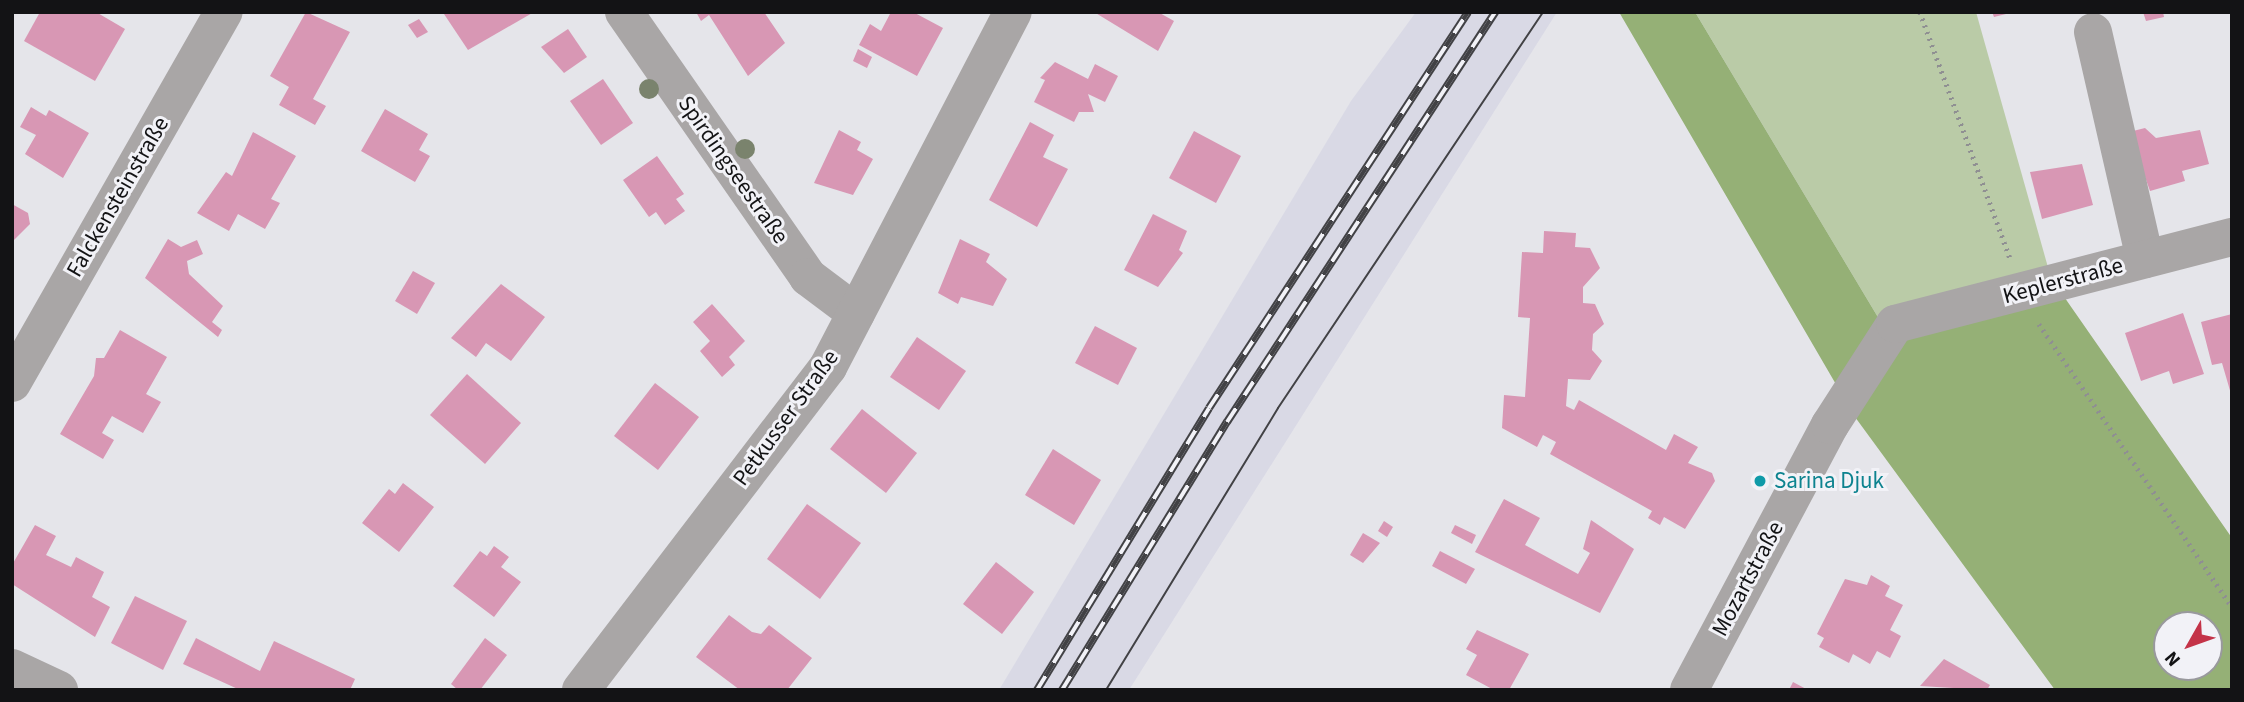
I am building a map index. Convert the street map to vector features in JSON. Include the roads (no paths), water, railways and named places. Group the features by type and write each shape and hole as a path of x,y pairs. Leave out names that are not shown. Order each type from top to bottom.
{"street":[{"name":"Falckensteinstraße","path":"12,383 223,12"},
{"name":"Spirdingseestraße","path":"624,12 808,277 856,313"},
{"name":"Petkusser Straße","path":"581,690 828,367 1013,12"},
{"path":"2093,32 2145,259"},
{"name":"Keplerstraße","path":"1895,324 2232,237"},
{"name":"Mozartstraße","path":"1689,690 1830,425 1895,324"},
{"path":"12,668 59,690"}],"tram line":[{"path":"1106,690 1278,408 1543,12"}],"railway":[{"path":"1037,690 1209,408 1468,12"},
{"path":"1062,690 1227,422 1495,12"}],"place":[{"name":"Sarina Djuk","path":"1760,481"}]}
